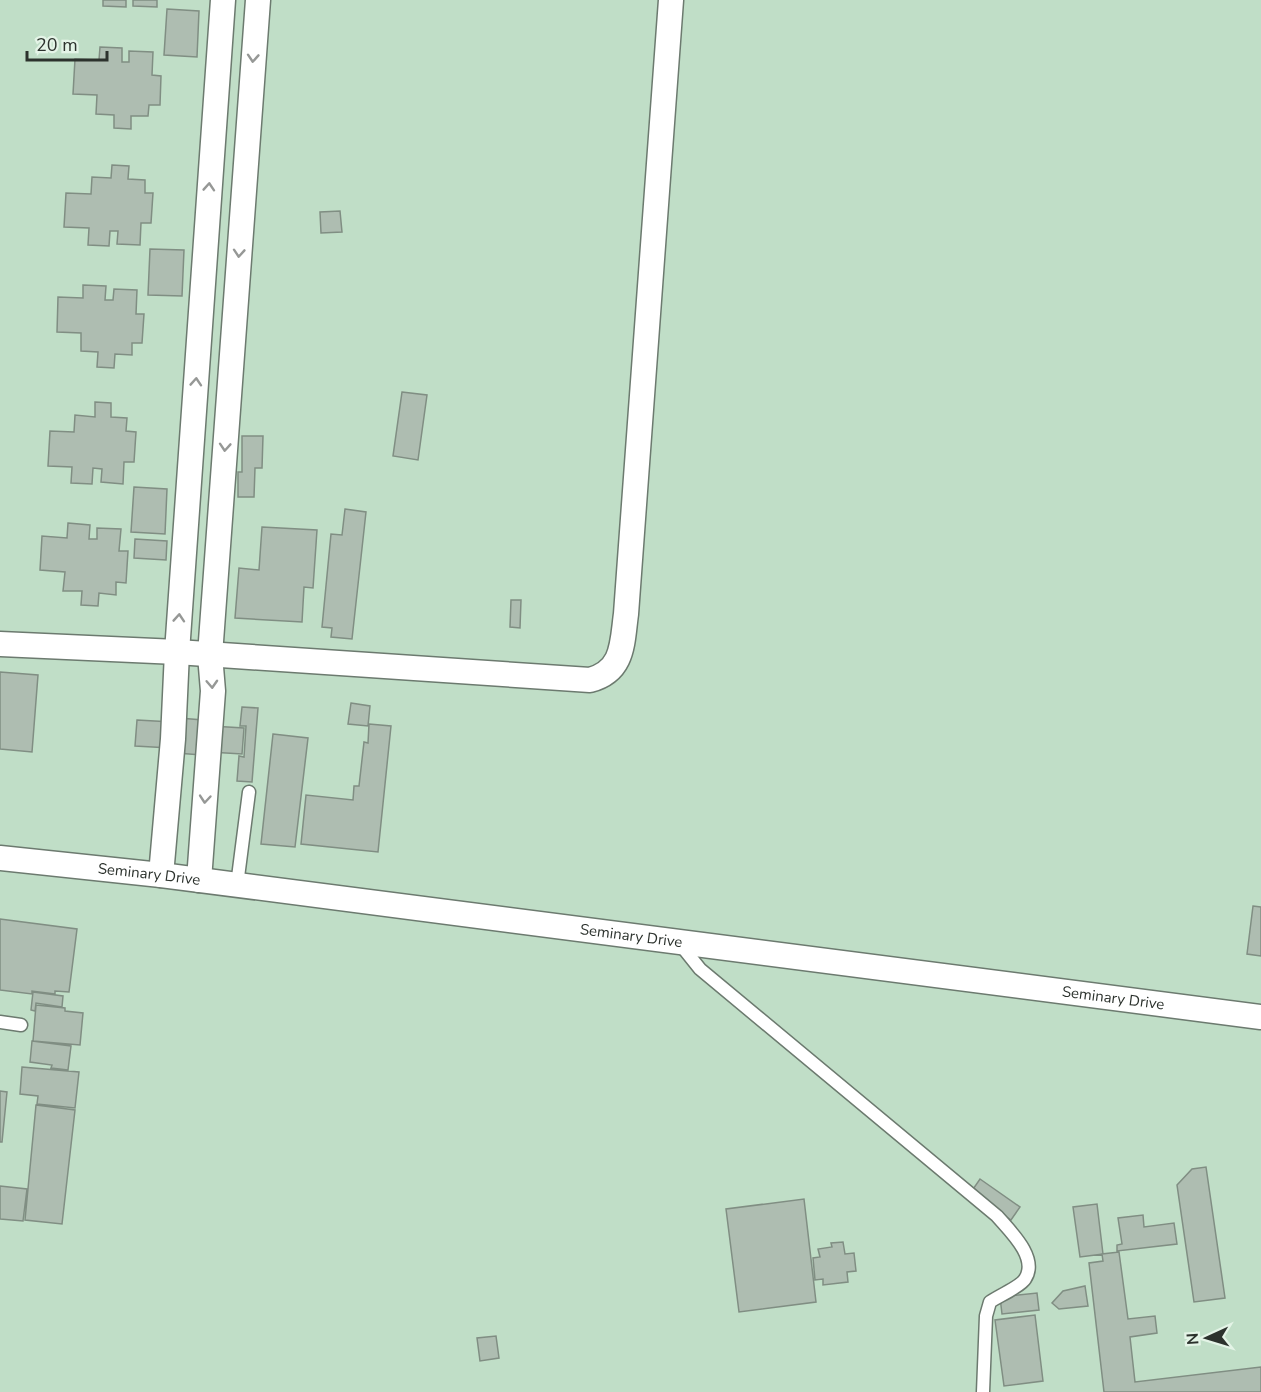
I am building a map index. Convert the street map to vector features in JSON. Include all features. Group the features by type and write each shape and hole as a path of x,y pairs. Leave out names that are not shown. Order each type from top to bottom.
{"street":[{"path":"161,875 173,740 177,652 223,0"},
{"path":"199,880 213,691 210,656 258,0"},
{"path":"0,644 177,652 590,680 602,676 613,668 621,652 626,614 671,0"},
{"name":"Seminary Drive","path":"0,858 161,875 1261,1017"}],"lane":[{"path":"237,885 249,792"},
{"path":"680,943 700,969 996,1216 1024,1249 1030,1266 1024,1281 990,1302 986,1316 983,1392"},
{"path":"0,1022 21,1025"}],"green space":[{"path":"0,0 1261,0 1261,1392 0,1392"}],"building":[{"path":"103,0 126,0 126,7 103,6"},
{"path":"133,0 157,0 157,7 133,6"},
{"path":"167,9 199,11 197,57 164,55"},
{"path":"100,47 122,48 122,62 129,62 129,51 153,52 152,75 161,76 160,105 149,105 148,116 131,116 131,129 114,128 114,115 96,114 97,95 73,94 75,59 99,60"},
{"path":"112,165 129,166 128,179 145,180 145,193 153,193 151,223 141,223 140,245 117,244 118,231 110,231 109,246 88,245 89,228 64,227 66,193 91,194 92,177 111,178"},
{"path":"340,211 342,232 321,233 320,212"},
{"path":"150,249 184,250 182,296 148,295"},
{"path":"83,285 106,286 105,300 113,300 114,289 137,290 136,314 144,314 142,343 132,343 132,355 115,354 114,368 97,367 98,352 81,351 81,333 57,332 58,297 83,298"},
{"path":"402,392 427,395 418,460 393,456"},
{"path":"95,402 111,403 111,417 127,418 126,431 136,432 134,462 124,462 123,484 101,482 102,469 93,468 92,484 71,483 72,467 48,466 50,431 74,432 75,415 95,417"},
{"path":"242,436 263,436 262,468 255,468 254,497 238,497 238,472 242,472"},
{"path":"134,487 167,489 165,534 131,532"},
{"path":"345,509 366,512 352,639 331,637 332,628 322,627 331,534 342,535"},
{"path":"68,523 90,525 89,539 97,539 97,528 121,529 119,551 128,551 126,583 116,582 116,595 99,593 98,606 81,605 82,591 63,591 65,572 40,570 42,536 67,538"},
{"path":"262,527 317,530 313,588 304,587 302,622 235,618 239,568 259,570"},
{"path":"135,539 167,541 166,560 134,558"},
{"path":"511,600 521,600 520,628 510,627"},
{"path":"0,672 38,675 32,752 0,749"},
{"path":"351,703 370,706 368,726 348,724"},
{"path":"242,707 258,708 252,782 237,781 239,756 244,757 246,726 240,726"},
{"path":"179,718 203,720 201,755 177,753"},
{"path":"137,720 172,722 170,748 135,746"},
{"path":"369,724 391,726 378,852 301,844 306,795 353,800 354,786 359,786 364,742 368,743"},
{"path":"211,726 244,728 242,754 210,752"},
{"path":"273,734 308,738 295,847 261,844"},
{"path":"1253,906 1261,907 1261,956 1247,954"},
{"path":"0,919 77,929 69,992 55,991 55,994 32,991 32,994 0,990"},
{"path":"33,992 63,996 62,1007 36,1003 35,1011 31,1010"},
{"path":"36,1005 65,1008 65,1011 83,1013 80,1045 33,1041"},
{"path":"32,1041 71,1046 68,1070 30,1062"},
{"path":"22,1067 79,1072 75,1108 37,1104 38,1096 20,1094"},
{"path":"0,1091 7,1092 2,1142 0,1142"},
{"path":"36,1105 75,1110 62,1224 25,1220"},
{"path":"1206,1167 1225,1298 1194,1302 1177,1185 1192,1169"},
{"path":"980,1179 1020,1207 1011,1220 971,1192"},
{"path":"0,1186 27,1189 23,1221 0,1219"},
{"path":"804,1199 816,1302 739,1312 726,1209"},
{"path":"1097,1204 1103,1254 1080,1257 1073,1207"},
{"path":"1143,1215 1144,1227 1174,1223 1177,1244 1117,1251 1117,1245 1122,1244 1118,1218"},
{"path":"843,1242 845,1254 854,1253 856,1271 847,1272 848,1282 823,1285 823,1279 815,1280 813,1258 820,1257 818,1249 832,1247 831,1243"},
{"path":"1119,1252 1128,1319 1155,1316 1157,1333 1130,1337 1135,1382 1261,1367 1261,1392 1104,1392 1089,1263 1103,1261 1102,1254"},
{"path":"1085,1286 1088,1306 1059,1309 1052,1303 1063,1291"},
{"path":"1037,1293 1039,1310 1002,1314 1000,1297"},
{"path":"1035,1315 1043,1381 1004,1386 995,1320"},
{"path":"496,1336 499,1358 480,1361 477,1338"}]}
